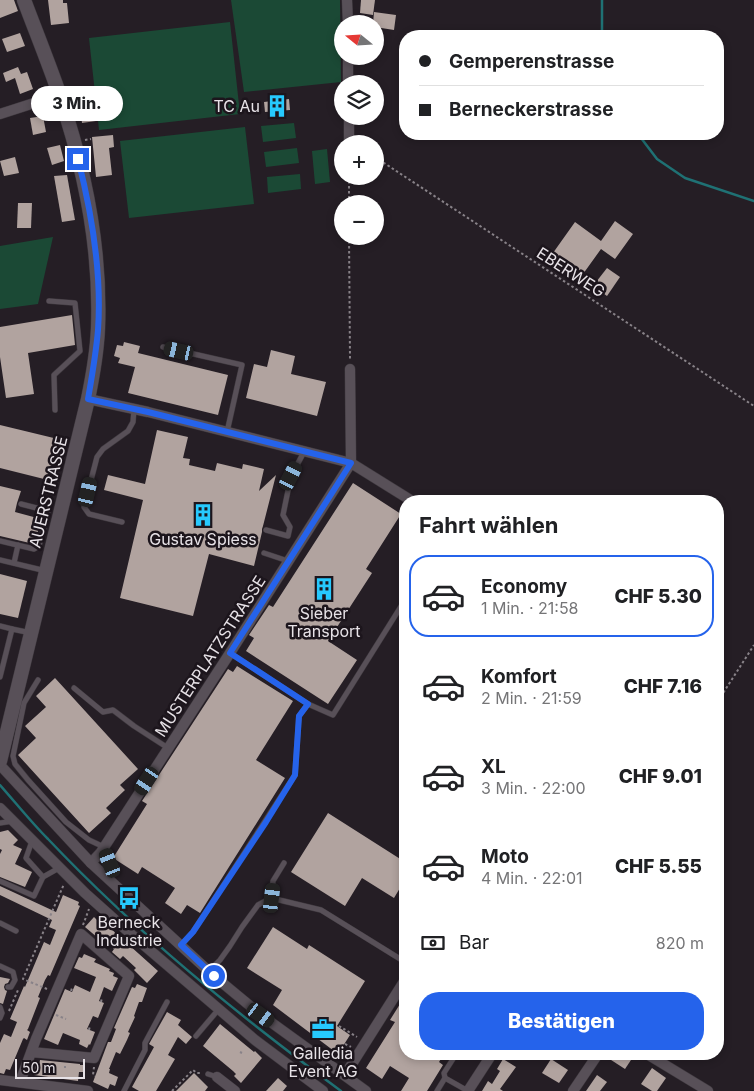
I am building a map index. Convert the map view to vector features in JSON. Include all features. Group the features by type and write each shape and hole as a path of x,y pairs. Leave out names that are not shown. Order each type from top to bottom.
{"main road":[{"name":"AUERSTRASSE","path":"0,763 17,711 46,571 88,399 95,361 98,329 98,277 85,186 60,95 24,0"}],"street":[{"path":"347,0 348,15"},
{"path":"0,114 60,95"},
{"path":"350,369 351,463"},
{"path":"88,399 351,463 402,495"},
{"name":"MUSTERPLATZSTRASSE","path":"91,863 104,847 351,463"},
{"path":"0,763 91,863 209,972 261,1015 366,1091"},
{"path":"0,808 93,900 218,1010 281,1061 323,1091"},
{"path":"25,1086 32,1037 56,993 72,945 81,934 129,976 94,1058 31,1052"},
{"path":"344,1075 399,989"},
{"path":"468,1091 488,1060"},
{"path":"573,1091 594,1060"},
{"path":"658,1060 708,1091"},
{"path":"213,1076 235,1091"},
{"path":"0,1080 25,1086 88,1091"}],"lane":[{"path":"49,301 76,303 80,351 54,375 55,410"},
{"path":"163,347 242,365 227,432"},
{"path":"122,522 88,514 84,507 97,457 104,449 128,431 133,422 134,409"},
{"path":"266,530 288,536 290,527 283,515 291,476 304,451"},
{"path":"0,541 34,549 39,546 48,510 21,504"},
{"path":"14,564 18,545"},
{"path":"264,553 289,561"},
{"path":"0,560 46,571"},
{"path":"230,653 308,704 333,715 399,610"},
{"path":"0,626 32,633"},
{"path":"0,677 12,629"},
{"path":"38,680 17,711 13,756 15,764 66,822 89,840 104,847 110,863"},
{"path":"74,688 103,712 113,710 168,748"},
{"path":"181,945 193,932 295,775 299,716 308,704"},
{"path":"0,824 13,821"},
{"path":"32,841 26,858 43,877"},
{"path":"272,898 274,881 284,863"},
{"path":"43,877 63,872"},
{"path":"0,881 34,896 43,877"},
{"path":"209,972 220,960 258,905 272,898 321,910 399,958"},
{"path":"0,923 16,931"},
{"path":"0,966 13,972 15,980 12,988 8,987"},
{"path":"124,1091 145,1050 145,1043 167,1002"},
{"path":"0,1007 2,1013 0,1018"},
{"path":"196,1036 218,1010"},
{"path":"437,1091 445,1078 444,1073 452,1060"},
{"path":"445,1078 468,1091"}],"path":[{"name":"EBERWEG","path":"384,163 754,406"},
{"path":"349,245 350,369"},
{"path":"724,689 754,645"},
{"path":"56,993 23,979 53,910 63,872"},
{"path":"81,934 80,930 93,900"},
{"path":"32,958 36,960"},
{"path":"7,1016 20,987"},
{"path":"101,1002 102,998"},
{"path":"89,1030 90,1026"},
{"path":"339,1026 365,1043"},
{"path":"94,1065 93,1075 95,1076"},
{"path":"172,1091 194,1070 197,1073"}],"green space":[{"path":"231,0 340,0 340,15 334,15 334,65 341,65 341,75 334,75 334,83 244,92"},
{"path":"230,22 240,114 99,130 89,38"},
{"path":"294,123 296,138 263,142 261,126"},
{"path":"245,127 254,204 129,218 120,141"},
{"path":"297,148 299,163 266,167 264,152"},
{"path":"327,149 330,182 315,184 312,151"},
{"path":"300,174 301,189 268,193 267,177"},
{"path":"53,237 38,304 0,309 0,246"}],"building":[{"path":"0,0 14,0 18,11 0,18"},
{"path":"48,0 63,0 63,3 67,3 69,23 51,25"},
{"path":"361,0 375,0 373,15 360,13"},
{"path":"374,12 396,15 394,30 384,28 384,15 374,15"},
{"path":"20,33 25,46 7,52 2,39"},
{"path":"18,67 21,74 27,72 33,89 20,94 15,78 6,82 3,73"},
{"name":"TC Au","path":"289,99 290,110 265,112 264,102"},
{"path":"94,104 96,121 82,123 80,105"},
{"path":"43,116 46,132 33,135 30,118"},
{"path":"113,135 114,147 109,148 112,175 96,177 92,137"},
{"path":"60,145 64,161 52,165 47,148"},
{"path":"15,157 19,173 4,176 0,161"},
{"path":"67,175 75,220 62,222 54,176"},
{"path":"18,203 32,203 31,228 17,228"},
{"path":"615,221 633,234 615,259 601,249 583,274 569,264 564,271 548,260 575,222 601,241"},
{"path":"607,268 620,277 607,296 593,286"},
{"path":"72,315 75,345 28,353 34,394 6,398 0,357 0,327"},
{"path":"124,342 140,346 138,353 228,375 218,415 128,393 135,367 118,363 120,358 114,356 117,345 123,346"},
{"path":"271,350 295,356 291,374 326,382 317,416 246,398 254,364 267,367"},
{"path":"0,425 62,440 52,481 0,468"},
{"name":"Gustav Spiess","path":"157,430 188,437 183,458 190,459 189,465 215,471 217,463 242,469 243,464 264,469 259,491 276,475 254,566 209,554 193,616 120,598 143,500 104,490 108,475 145,484"},
{"name":"Sieber Transport","path":"353,483 399,513 399,517 366,569 372,573 328,641 357,660 328,704 246,651 254,638 249,635 269,605 273,607"},
{"path":"0,486 21,491 15,512 41,519 34,544 0,536"},
{"path":"0,574 27,581 18,618 0,614"},
{"path":"237,666 293,701 256,760 285,778 200,913 187,905 181,914 165,903 175,888 142,867 138,874 113,858 147,804 142,801 228,669 233,672"},
{"path":"55,678 138,769 120,785 125,790 106,808 111,813 89,833 18,755 36,738 25,726 46,707 36,696"},
{"path":"328,813 399,858 399,890 394,898 362,878 345,906 291,872"},
{"path":"8,830 18,840 13,845 22,849 15,864 32,872 25,887 0,877 0,854 2,850 0,849 0,832"},
{"path":"0,886 56,912 63,895 79,902 78,905 80,906 50,976 48,975 45,980 38,997 40,998 27,1030 30,1032 27,1040 23,1039 10,1070 6,1069 4,1074 0,1073 0,1043 4,1034 11,1037 17,1022 10,1019 44,942 50,945 56,930 49,927 52,920 0,895"},
{"path":"94,917 98,921 100,919 158,971 147,983 134,970 136,968 123,956 120,959 112,952 114,949 100,936 98,938 85,927"},
{"path":"273,927 307,949 309,945 365,981 337,1026 350,1035 338,1054 273,1005 282,990 247,968"},
{"path":"84,954 96,959 94,962 110,969 109,971 114,973 113,976 118,978 112,991 104,987 99,1001 104,1003 98,1018 93,1016 87,1029 95,1032 90,1045 87,1048 79,1044 80,1040 63,1033 58,1045 44,1039 65,989 72,992 75,985 90,992 96,977 74,968 79,957 82,958"},
{"path":"0,977 10,979 4,987 7,991 3,1004 0,1003"},
{"path":"137,984 147,988 142,1002 139,1002 127,1040 120,1054 116,1052 109,1069 109,1073 118,1077 115,1086 110,1084 108,1089 93,1082 132,987 135,988"},
{"path":"399,1006 399,1060 440,1060 439,1062 443,1065 427,1091 401,1091 409,1078 390,1066 382,1079 366,1068 395,1022 390,1020"},
{"path":"167,1012 181,1020 178,1025 192,1037 186,1044 178,1037 168,1055 175,1059 156,1091 139,1091 132,1087 154,1047 149,1044"},
{"path":"220,1024 262,1058 241,1083 234,1076 236,1074 233,1071 203,1046"},
{"path":"40,1060 85,1065 84,1072 79,1072 78,1081 34,1075 35,1066 39,1066"},
{"path":"502,1060 516,1067 500,1089 503,1091 482,1091 488,1081 492,1084 500,1071 497,1069"},
{"path":"550,1060 568,1070 559,1083 542,1073"},
{"path":"611,1060 631,1060 625,1069"},
{"path":"652,1068 666,1078 657,1091 652,1091 641,1084"},
{"path":"194,1073 208,1087 205,1091 176,1091"},
{"path":"597,1075 607,1082 600,1091 586,1091"},
{"path":"278,1078 287,1086 283,1091 266,1091"}],"waterway":[{"path":"602,0 602,30"},
{"path":"643,140 657,159 685,178 754,201"},
{"path":"0,785 82,874 152,940 226,1002 341,1091"}],"place":[{"name":"TC Au","path":"277,106"},
{"name":"Gustav Spiess","path":"203,515"},
{"name":"Sieber Transport","path":"324,589"},
{"name":"Berneck Industrie","path":"129,898"},
{"name":"Galledia Event AG","path":"323,1029"}],"route":[{"path":"78,159 90,215 98,277 98,329 95,361 88,399 148,412 351,463 230,653 308,704 299,716 295,775 193,932 181,945 214,976"}]}
